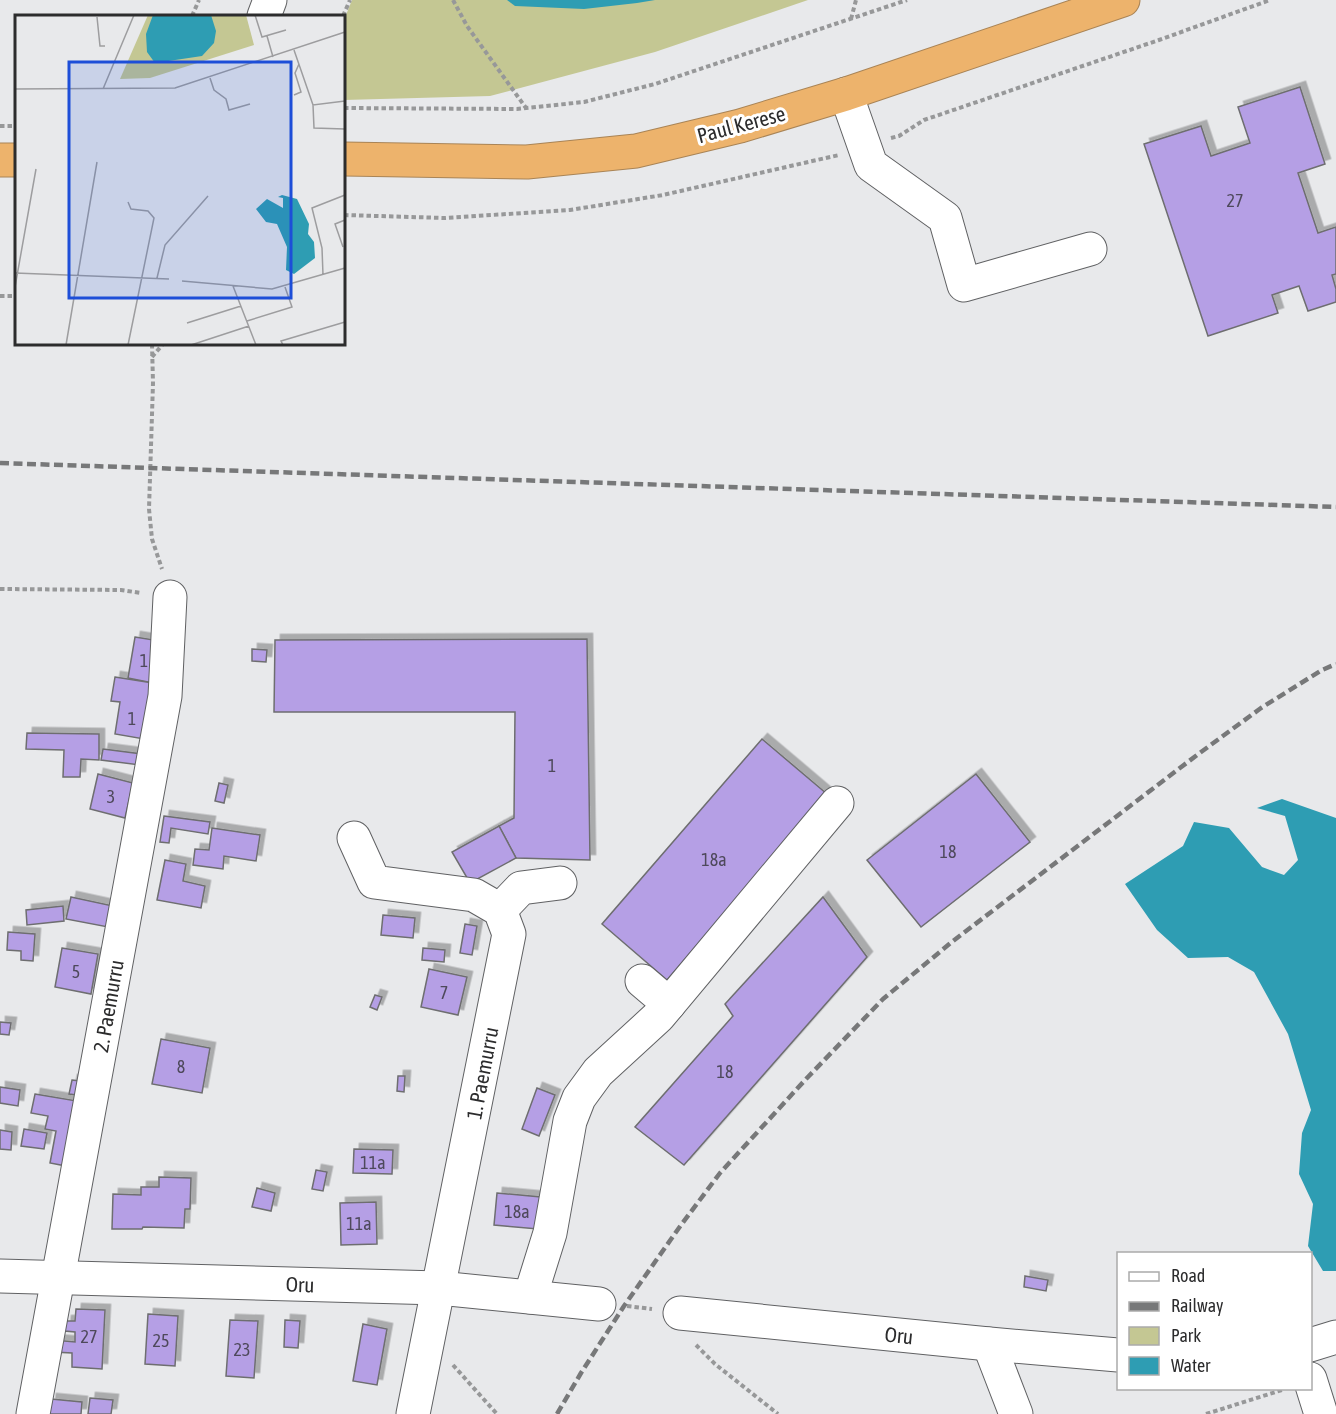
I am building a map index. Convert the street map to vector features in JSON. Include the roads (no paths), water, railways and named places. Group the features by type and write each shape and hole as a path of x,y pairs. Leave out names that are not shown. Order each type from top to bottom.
{"highway":[{"name":"Paul Kerese","path":"345,159 527,162 636,151 740,126 846,94 1123,0"}],"street":[{"path":"264,15 270,0"},
{"path":"846,94 871,165 945,218 964,285 1090,249"},
{"name":"2. Paemurru","path":"33,1414 165,696 170,597"},
{"path":"530,1297 550,1233 570,1121 579,1098 598,1072 659,1016 837,803"},
{"path":"354,838 374,882 474,895 500,910 521,888 560,883"},
{"name":"1. Paemurru","path":"413,1414 509,934 500,910"},
{"path":"642,981 669,1004"},
{"name":"Oru","path":"0,1276 439,1288 599,1304"},
{"name":"Oru","path":"680,1313 1117,1355"},
{"path":"1312,1345 1336,1337"},
{"path":"989,1344 1016,1414"},
{"path":"1312,1382 1321,1414"}],"water":[{"path":"507,0 655,0 584,9 515,6"},
{"path":"1282,799 1336,818 1336,1271 1323,1271 1308,1246 1313,1204 1299,1174 1302,1133 1311,1110 1288,1034 1254,972 1228,957 1188,958 1157,930 1125,884 1183,846 1194,822 1229,828 1262,867 1284,875 1298,860 1285,816 1257,808"}],"railway":[{"path":"0,463 1336,507"},
{"path":"557,1414 624,1306 720,1173 883,999 953,941 1197,755 1261,708 1322,670 1336,664"}]}
